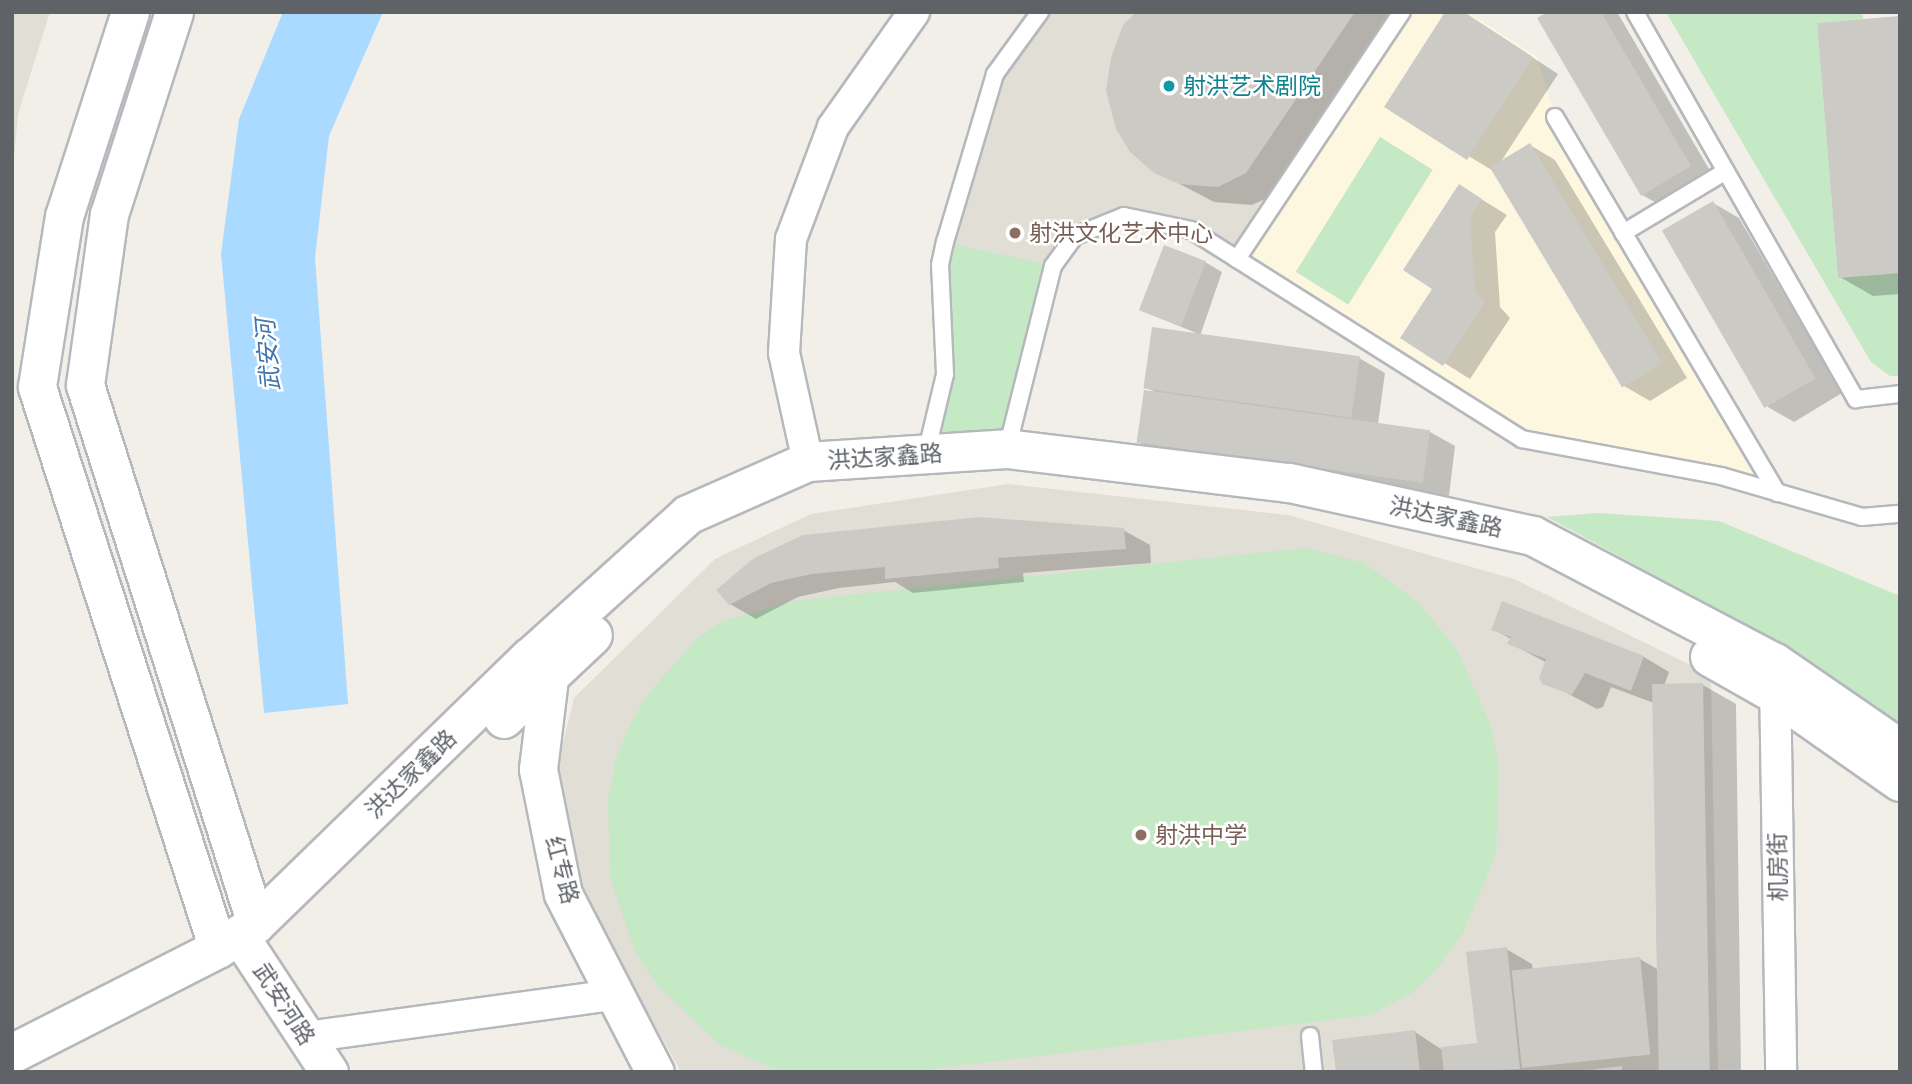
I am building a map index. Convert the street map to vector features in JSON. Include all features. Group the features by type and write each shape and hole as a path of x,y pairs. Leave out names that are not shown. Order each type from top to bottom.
{"main road":[{"name":"洪达家鑫路","path":"539,668 688,515 807,462 1006,449 1290,483 1532,536 1900,750"},
{"name":"洪达家鑫路","path":"37,1072 241,940 539,668 704,530 815,484 1005,467 1288,498 1520,550 1775,678 1900,782"},
{"name":"洪达家鑫路","path":"12,1054 241,940"}],"street":[{"path":"130,12 64,216 37,387 241,940"},
{"path":"174,12 109,214 85,385 241,940"},
{"path":"807,462 784,353 790,239 833,127 914,12"},
{"name":"红专路","path":"539,668 538,769 563,894 655,1072"},
{"name":"机房街","path":"1775,678 1781,1072"},
{"name":"武安河路","path":"241,940 329,1072"},
{"path":"306,1037 614,995"}],"lane":[{"path":"926,454 945,374 940,265 947,234 995,74 1040,12"},
{"path":"1237,259 1402,12"},
{"path":"1635,12 1856,399 1900,394"},
{"path":"1555,117 1777,493"},
{"path":"1623,233 1726,171"},
{"path":"1006,449 1053,266 1075,236 1124,216 1191,230 1522,439 1721,476 1861,517 1900,514"},
{"path":"1310,1036 1314,1072"}],"shaded area":[{"path":"12,12 50,12 18,114 12,179"},
{"name":"射洪文化艺术中心","path":"1040,12 1402,12 1237,259 1191,230 1124,216 1075,236 945,374 940,265 995,74"},
{"path":"1402,12 1468,12 1537,57 1555,117 1777,493 1522,439 1237,259"},
{"name":"射洪中学","path":"1008,484 1288,515 1514,579 1711,675 1718,1072 681,1072 583,896 555,775 574,698 715,559 811,514"}],"green space":[{"path":"1666,12 1862,12 1863,19 1817,23 1838,277 1900,273 1900,376 1890,376 1871,362"},
{"path":"1380,137 1433,170 1348,305 1296,272"},
{"path":"945,242 1053,266 1007,449 926,454 945,374"},
{"path":"1598,513 1719,521 1900,596 1900,725 1792,650 1547,517"},
{"name":"射洪中学","path":"1307,548 1364,563 1418,602 1457,650 1491,726 1499,767 1496,854 1463,933 1437,969 1412,993 1370,1015 908,1072 780,1072 718,1044 657,985 635,951 610,878 608,800 616,758 630,725 648,694 697,638 723,621 799,600"}],"water":[{"name":"武安河","path":"283,12 383,12 329,136 315,258 348,704 264,713 221,254 239,119"}],"building":[{"path":"1136,12 1355,12 1246,173 1218,187 1179,184 1154,173 1130,152 1116,129 1106,91 1111,58 1123,25"},
{"path":"1445,12 1464,12 1533,57 1467,160 1384,107"},
{"path":"1548,12 1601,12 1691,166 1641,196 1537,18"},
{"path":"1900,16 1900,273 1838,278 1817,23"},
{"path":"1530,143 1662,363 1622,387 1490,167"},
{"path":"1459,184 1482,199 1470,217 1475,290 1485,302 1443,366 1400,338 1432,289 1403,270"},
{"path":"1713,201 1816,379 1764,408 1662,230"},
{"path":"1164,245 1206,261 1181,326 1139,310"},
{"path":"1152,327 1360,356 1351,418 1143,388"},
{"path":"1144,390 1430,430 1423,483 1137,442"},
{"path":"980,517 1124,528 1126,549 998,558 999,568 885,579 885,567 812,574 771,583 729,605 716,590 754,558 803,535"},
{"path":"1502,601 1644,656 1631,691 1585,673 1572,695 1542,684 1539,678 1546,659 1507,644 1511,637 1491,630"},
{"path":"1703,683 1710,1072 1659,1072 1652,684"},
{"path":"1507,947 1520,1069 1444,1072 1441,1047 1477,1043 1466,952"},
{"path":"1640,957 1650,1054 1522,1068 1512,970"},
{"path":"1415,1030 1420,1072 1336,1072 1332,1040"},
{"path":"1622,1066 1622,1072 1589,1072 1589,1070"}],"place":[{"name":"射洪艺术剧院","path":"1169,86"},
{"name":"射洪文化艺术中心","path":"1015,233"},
{"name":"射洪中学","path":"1141,835"}]}
